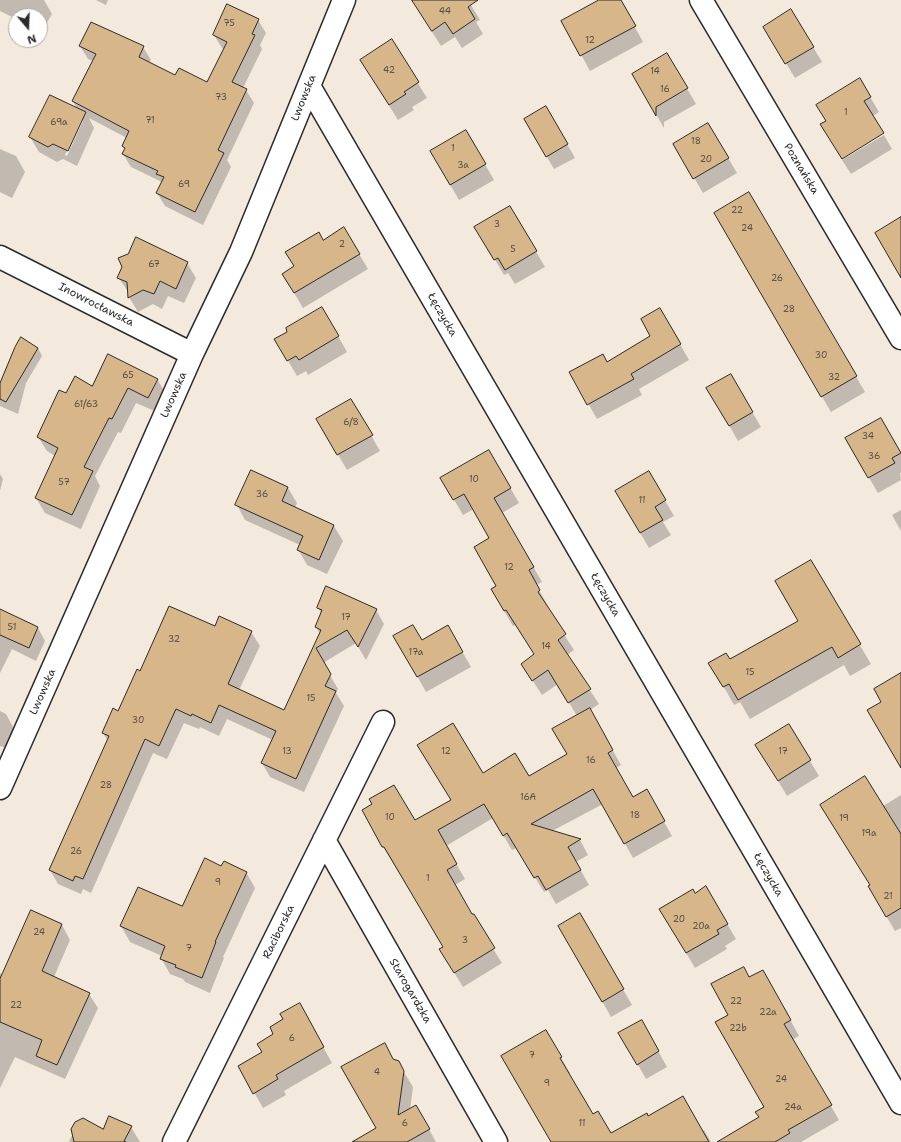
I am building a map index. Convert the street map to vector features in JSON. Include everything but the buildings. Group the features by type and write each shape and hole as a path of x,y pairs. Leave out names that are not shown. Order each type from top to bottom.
{"street":[{"name":"Lwowska","path":"0,788 192,354 241,252 344,0"},
{"name":"Poznańska","path":"701,0 901,338"},
{"name":"Łęczycka","path":"309,86 901,1103"},
{"name":"Inowrocławska","path":"0,257 192,354"},
{"name":"Raciborska","path":"174,1142 383,722"},
{"name":"Starogardzka","path":"324,840 496,1142"}]}
